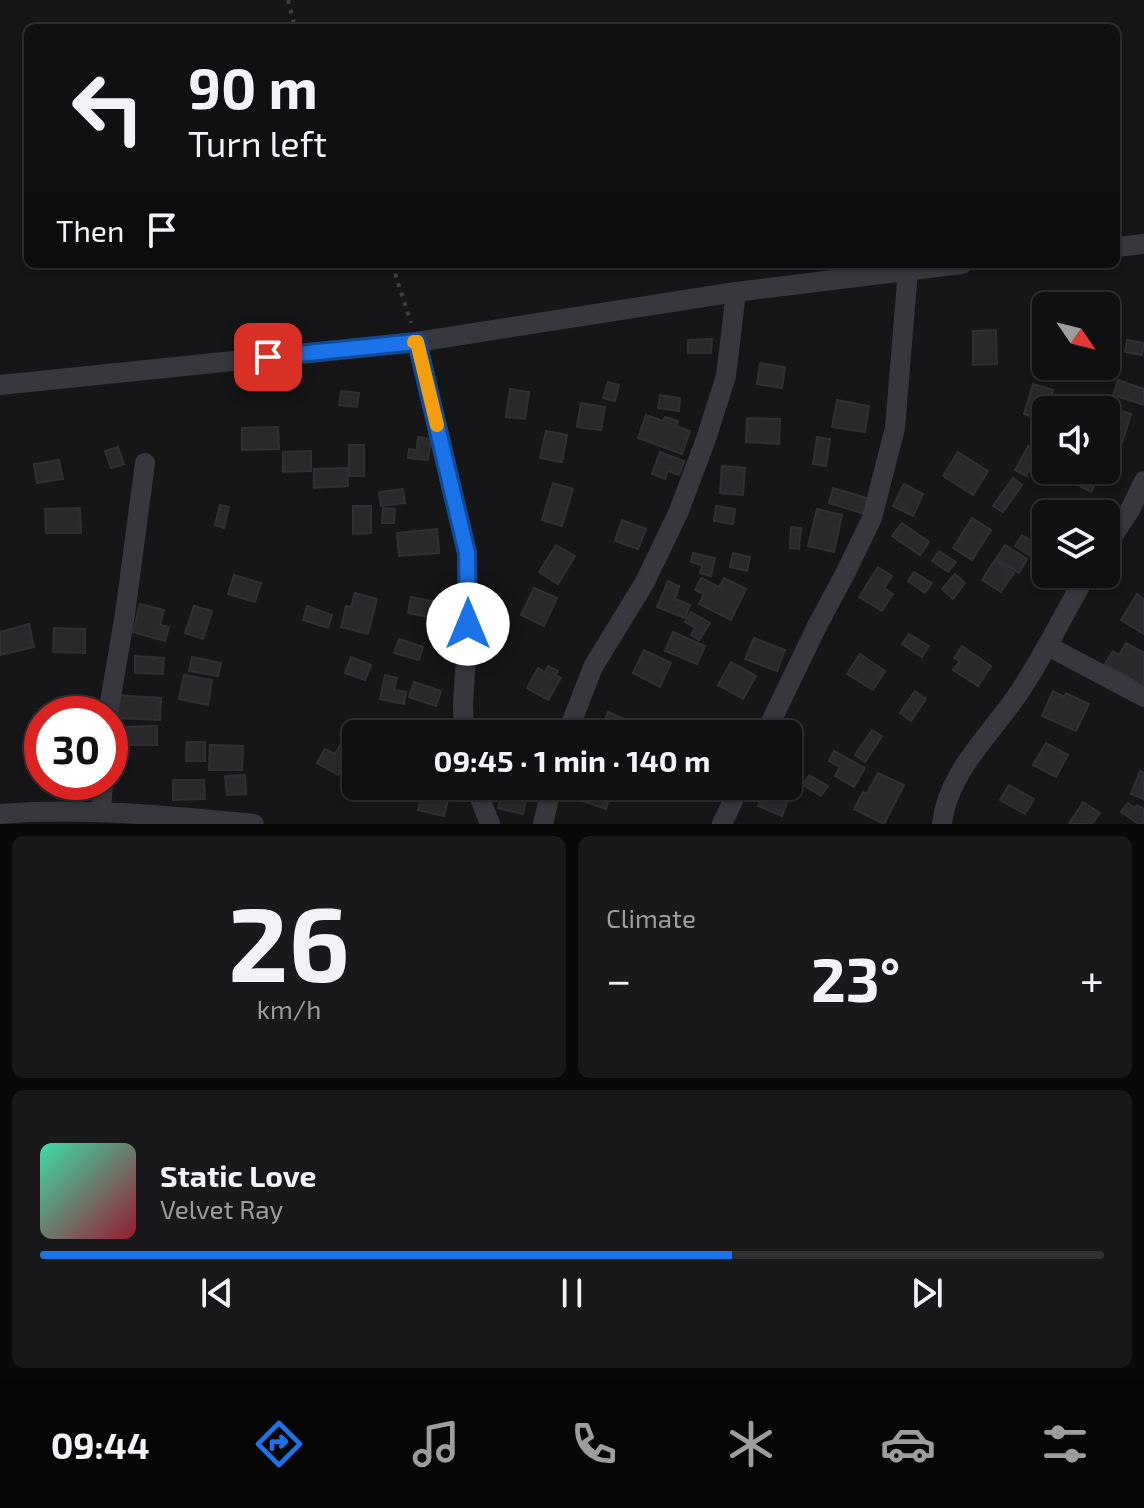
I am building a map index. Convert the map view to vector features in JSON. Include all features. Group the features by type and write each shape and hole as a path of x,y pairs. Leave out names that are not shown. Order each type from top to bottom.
{"street":[{"path":"1120,247 1144,244"},
{"path":"0,385 417,342 736,292 926,268"},
{"path":"772,720 872,518 895,428 908,270"},
{"path":"572,720 593,667 645,582 696,468 726,376 736,292"},
{"path":"417,342 467,553 468,624 464,720"},
{"path":"111,696 145,463"},
{"path":"1120,525 1144,481"},
{"path":"942,824 946,803 958,778 1016,697 1079,588"},
{"path":"1048,646 1144,697"},
{"path":"101,812 102,800"},
{"path":"481,800 490,824"},
{"path":"543,824 549,800"},
{"path":"722,824 733,800"},
{"path":"0,814 101,812 254,824"}],"path":[{"path":"288,0 294,24"},
{"path":"393,268 417,342"}],"building":[{"path":"996,330 997,364 973,365 973,331"},
{"path":"712,339 711,353 688,353 688,340"},
{"path":"1127,340 1144,343 1142,355 1125,352"},
{"path":"760,363 785,367 782,388 757,384"},
{"path":"1118,380 1144,389 1144,405 1120,396 1113,395"},
{"path":"608,382 619,385 615,401 603,398"},
{"path":"1033,384 1053,390 1051,396 1032,396 1032,416 1024,414"},
{"path":"510,389 529,392 525,419 506,417"},
{"path":"341,391 359,393 357,407 339,405"},
{"path":"660,395 680,398 679,411 658,408"},
{"path":"837,400 869,406 865,432 832,427"},
{"path":"581,403 605,407 601,430 577,427"},
{"path":"1120,410 1131,414 1120,442"},
{"path":"646,415 663,421 665,417 678,421 676,426 690,431 682,454 638,438"},
{"path":"747,418 780,419 779,444 746,442"},
{"path":"278,427 279,449 242,450 242,428"},
{"path":"546,431 567,435 562,462 540,458"},
{"path":"418,437 431,439 428,460 408,458 409,449 417,450"},
{"path":"817,437 830,439 826,466 813,464"},
{"path":"349,445 364,445 364,476 349,476"},
{"path":"1028,446 1032,448 1032,465 1026,476 1015,470"},
{"path":"118,447 124,464 111,468 105,451"},
{"path":"311,451 311,471 283,472 283,452"},
{"path":"660,452 684,461 679,475 668,471 665,479 652,474"},
{"path":"958,452 988,471 973,495 943,476"},
{"path":"59,460 63,479 37,483 34,464"},
{"path":"722,466 745,468 743,495 720,493"},
{"path":"347,468 348,486 314,488 314,469"},
{"path":"1013,478 1022,485 1003,512 993,506"},
{"path":"553,483 573,489 562,526 542,520"},
{"path":"904,484 923,494 913,516 893,506"},
{"path":"1076,484 1095,484 1091,492"},
{"path":"833,488 870,499 865,514 829,503"},
{"path":"403,489 405,503 381,506 379,492"},
{"path":"220,505 229,507 224,528 215,525"},
{"path":"353,506 371,506 371,533 353,534"},
{"path":"716,506 735,509 733,524 714,521"},
{"path":"80,508 81,533 46,533 45,509"},
{"path":"383,508 395,509 394,523 382,523"},
{"path":"817,509 842,515 834,552 808,546"},
{"path":"972,518 991,530 972,560 953,548"},
{"path":"622,520 646,529 638,549 615,541"},
{"path":"902,523 929,542 920,555 892,536"},
{"path":"791,527 801,528 799,549 790,548"},
{"path":"437,529 439,553 399,556 397,533"},
{"path":"1022,535 1032,541 1032,557 1015,546"},
{"path":"556,545 575,556 558,584 539,572"},
{"path":"1005,545 1027,559 1019,573 996,559"},
{"path":"939,551 956,562 948,572 932,561"},
{"path":"693,553 715,558 711,576 700,573 702,565 691,562"},
{"path":"733,553 750,557 747,571 730,567"},
{"path":"995,560 1014,573 1001,592 982,580"},
{"path":"878,567 892,576 884,588 893,594 882,611 859,597"},
{"path":"914,572 932,583 925,593 908,581"},
{"path":"955,574 965,583 953,599 942,589"},
{"path":"234,575 261,583 255,602 228,594"},
{"path":"701,578 719,587 724,578 746,589 731,620 699,604 704,594 695,590"},
{"path":"668,581 679,586 675,599 690,605 685,618 657,607"},
{"path":"534,588 557,598 544,626 521,615"},
{"path":"355,593 377,599 368,634 341,627 346,606 351,607"},
{"path":"1137,594 1144,599 1144,634 1121,620"},
{"path":"411,597 443,603 440,619 408,613"},
{"path":"140,604 164,610 160,625 169,627 165,641 133,632"},
{"path":"194,606 212,611 203,639 185,633"},
{"path":"307,606 332,615 328,628 303,620"},
{"path":"691,612 710,623 699,640 691,635 695,628 685,622"},
{"path":"29,624 34,647 0,655 0,632"},
{"path":"54,628 85,629 85,653 53,652"},
{"path":"673,632 705,646 697,664 665,651"},
{"path":"909,634 929,646 922,657 902,644"},
{"path":"754,638 785,650 777,671 745,659"},
{"path":"399,639 423,647 419,660 394,653"},
{"path":"1126,643 1144,653 1144,686 1105,664 1113,651 1119,655"},
{"path":"962,646 991,666 978,686 953,670 960,661 954,658"},
{"path":"644,650 671,663 660,687 633,673"},
{"path":"860,654 885,671 873,690 847,674"},
{"path":"135,656 164,658 163,674 135,673"},
{"path":"192,657 221,663 218,676 189,671"},
{"path":"351,657 371,665 365,680 345,673"},
{"path":"731,662 756,676 743,699 718,685"},
{"path":"548,666 558,671 555,675 561,678 548,700 527,688 538,668 545,672"},
{"path":"184,675 212,680 208,705 179,699"},
{"path":"385,675 397,678 394,690 406,692 404,704 380,699"},
{"path":"414,682 441,691 436,706 409,697"},
{"path":"915,691 926,699 911,721 900,713"},
{"path":"1053,691 1064,697 1066,693 1089,704 1076,731 1042,716"},
{"path":"117,695 161,698 160,720 128,719 128,696"},
{"path":"608,712 627,720 605,720"},
{"path":"157,726 157,745 128,745 128,727"},
{"path":"872,730 882,736 865,762 855,755"},
{"path":"187,742 205,742 205,761 186,761"},
{"path":"342,742 342,768 338,775 317,763 325,749 335,754"},
{"path":"1046,743 1068,755 1056,777 1033,765"},
{"path":"210,745 243,746 242,770 209,770"},
{"path":"834,751 865,768 854,787 835,776 840,767 829,761"},
{"path":"1140,771 1144,773 1144,799 1131,794"},
{"path":"878,773 904,785 884,824 854,809 863,792 867,794"},
{"path":"245,775 246,794 227,795 225,776"},
{"path":"809,775 828,786 821,796 803,785"},
{"path":"173,780 204,780 205,799 173,800"},
{"path":"1009,785 1034,799 1025,814 1000,800"},
{"path":"420,800 448,800 444,816 418,810"},
{"path":"500,800 526,800 523,814 498,808"},
{"path":"582,800 609,800 606,809"},
{"path":"760,800 788,800 782,816 758,806"},
{"path":"1083,802 1100,813 1092,824 1069,824"},
{"path":"1128,803 1144,809 1144,824 1121,812"}],"slow traffic":[{"path":"414,342 417,342 437,425"}],"route":[{"path":"268,357 417,342 467,553 468,624"}]}
